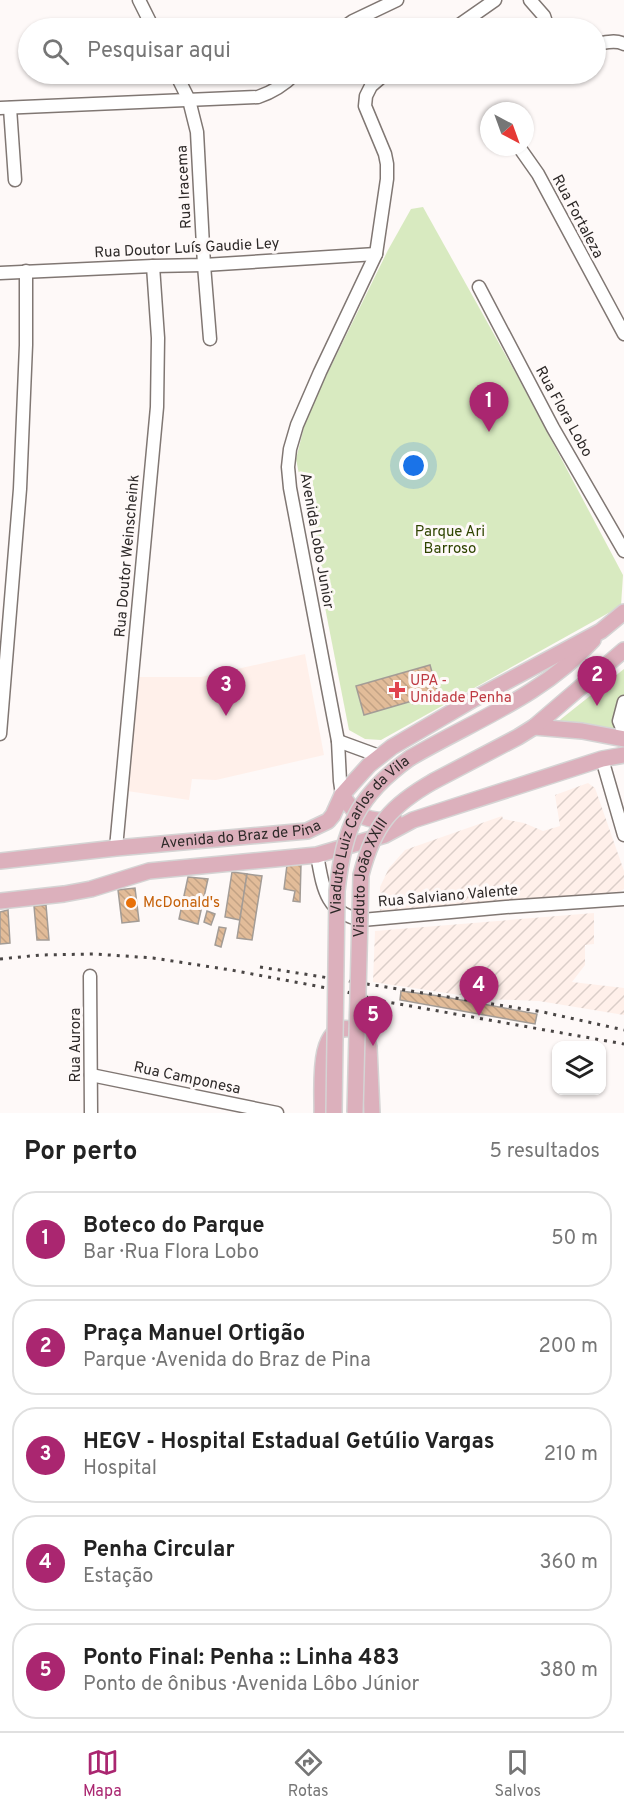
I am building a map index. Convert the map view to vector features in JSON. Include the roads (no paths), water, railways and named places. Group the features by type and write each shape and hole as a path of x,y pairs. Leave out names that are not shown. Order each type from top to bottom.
{"main road":[{"name":"Avenida do Braz de Pina","path":"0,861 308,831 328,821 342,795 374,760 404,738 601,631 624,612"},
{"name":"Viaduto Luiz Carlos da Vila","path":"334,1113 337,891 348,832 360,807 375,786 411,758 540,687 565,669 601,631"},
{"name":"Viaduto João XXIII","path":"355,1113 361,875 371,842 379,828 399,805 434,780 534,727 624,650"},
{"path":"534,727 582,731 624,739"},
{"name":"Avenida do Braz de Pina","path":"0,901 91,889 149,871 317,855 385,835 413,820 602,759 624,755"},
{"path":"374,760 365,805 374,821"},
{"path":"342,795 355,811 374,821 413,820"},
{"path":"322,1113 325,1048 330,1037 336,1031 344,1028 359,1031 368,1040 372,1113"}],"street":[{"path":"139,0 148,18"},
{"path":"359,18 397,0"},
{"path":"469,18 495,0"},
{"path":"530,0 545,18"},
{"path":"606,42 620,41 624,44"},
{"name":"Rua Iracema","path":"181,84 189,100 197,132 210,339"},
{"path":"15,180 5,108 258,97 283,84"},
{"name":"Avenida Lobo Junior","path":"342,795 338,741 288,467 290,449 297,425 376,254 387,179 387,164 365,106 366,96 373,84"},
{"name":"Rua Fortaleza","path":"525,156 538,174 624,334"},
{"name":"Rua Doutor Luís Gaudie Ley","path":"0,273 204,265 376,254"},
{"name":"Rua Doutor Weinscheink","path":"116,848 158,407 158,338 153,266"},
{"path":"0,734 20,489 26,345 26,272"},
{"name":"Rua Flora Lobo","path":"478,287 553,428 624,551"},
{"path":"624,702 619,721 624,733"},
{"path":"338,741 374,760"},
{"path":"602,759 624,836"},
{"name":"Rua Salviano Valente","path":"317,855 326,895 331,904 340,913 362,920 624,899"},
{"name":"Rua Aurora","path":"90,976 92,1113"},
{"name":"Rua Camponesa","path":"91,1075 277,1113"}],"railway":[{"path":"0,959 41,955 95,954 153,958 231,970 343,991 382,1001 624,1044"},
{"path":"260,967 543,1012 624,1030"}],"place":[{"name":"Boteco do Parque","path":"489,432"},
{"name":"UPA - Unidade Penha","path":"397,690"},
{"name":"Praça Manuel Ortigão","path":"597,706"},
{"name":"HEGV - Hospital Estadual Getúlio Vargas","path":"226,716"},
{"name":"McDonald's","path":"131,903"},
{"name":"Penha Circular","path":"479,1016"},
{"name":"Ponto Final: Penha :: Linha 483","path":"373,1046"}],"park label":[{"name":"Parque Ari Barroso","path":"450,540"}]}
